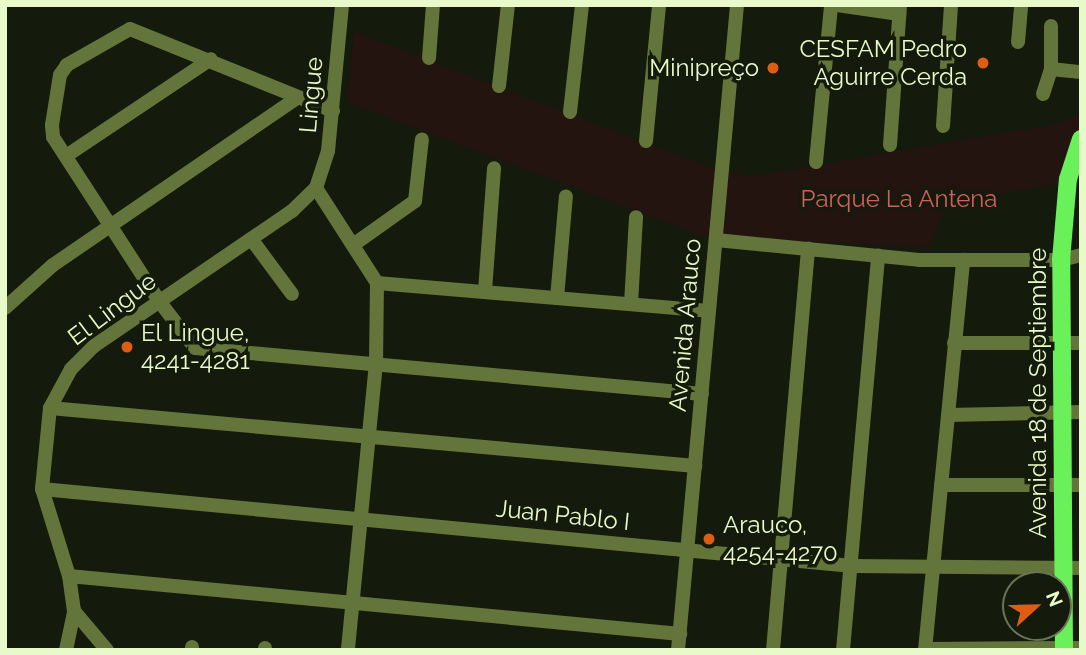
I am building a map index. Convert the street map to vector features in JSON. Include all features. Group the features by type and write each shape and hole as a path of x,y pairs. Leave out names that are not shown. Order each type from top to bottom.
{"main road":[{"name":"Avenida 18 de Septiembre","path":"1069,649 1072,568 1062,485 1060,260 1068,179 1081,139"}],"street":[{"name":"Lingue","path":"316,188 328,151 342,5"},
{"path":"429,58 433,5"},
{"path":"499,86 508,5"},
{"path":"570,112 582,5"},
{"path":"646,141 659,5"},
{"name":"Avenida Arauco","path":"678,650 737,5"},
{"path":"816,162 831,5"},
{"path":"837,5 900,10 890,145"},
{"path":"943,126 951,5"},
{"path":"1018,42 1021,5"},
{"path":"1043,94 1051,69 1051,26"},
{"path":"333,111 211,59 130,29 66,65 60,75 52,125 53,137 159,301 195,348 702,394"},
{"path":"66,156 211,59"},
{"path":"1051,69 1081,72"},
{"path":"5,308 53,265 297,97"},
{"path":"353,245 415,201 422,139"},
{"path":"485,291 494,168"},
{"path":"316,188 377,283 376,363 348,650"},
{"name":"El Lingue","path":"66,650 74,611 69,576 42,489 50,408 71,369 94,346 252,240 316,188"},
{"path":"556,298 566,196"},
{"path":"631,304 636,217"},
{"path":"252,240 292,294"},
{"path":"716,240 878,256 962,260 1060,260 1081,255"},
{"path":"773,650 808,249"},
{"path":"843,650 878,256"},
{"path":"962,260 925,649 1069,649"},
{"path":"377,283 709,311"},
{"path":"954,343 1081,342"},
{"path":"50,408 695,466"},
{"path":"948,415 1081,412"},
{"path":"941,485 1081,485"},
{"name":"Juan Pablo I","path":"42,489 362,517 852,566 933,569 1072,568"},
{"path":"69,576 352,605 680,634"},
{"path":"74,611 107,650"}],"green space":[{"name":"Parque La Antena","path":"354,32 706,166 749,177 1062,123 1081,112 1081,180 947,203 929,247 706,237 347,102"}],"place":[{"name":"CESFAM Pedro Aguirre Cerda","path":"983,63"},
{"name":"Minipreço","path":"773,68"},
{"name":"El Lingue, 4241-4281","path":"127,347"},
{"name":"Arauco, 4254-4270","path":"709,539"}]}
